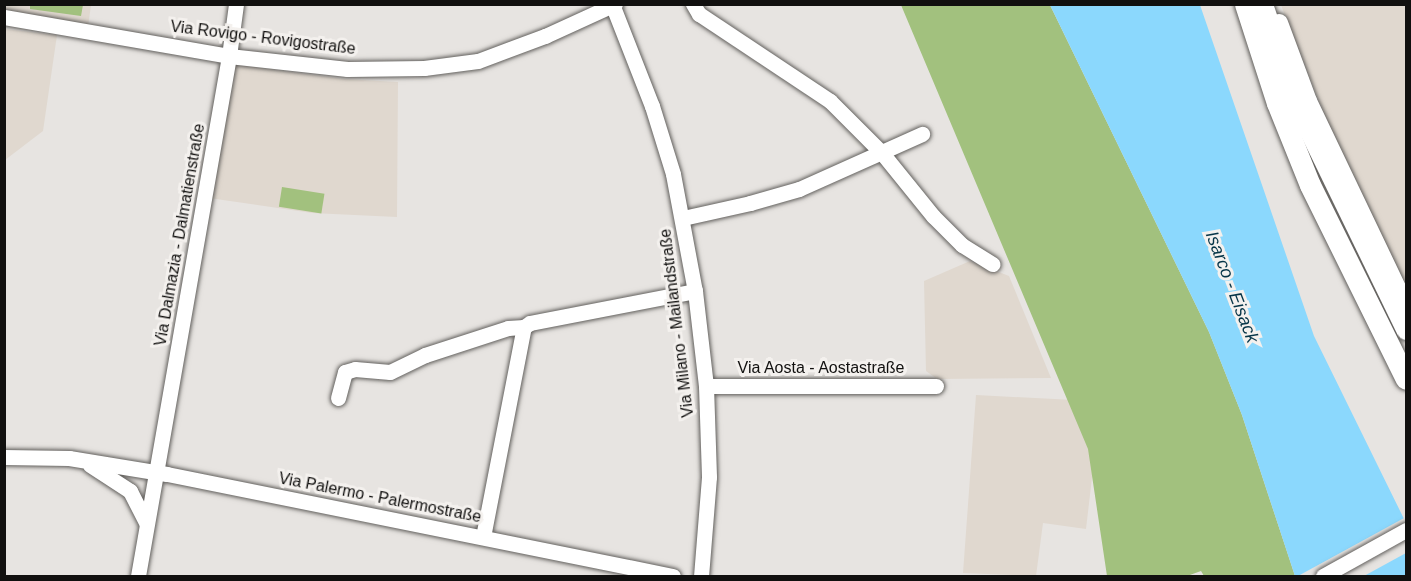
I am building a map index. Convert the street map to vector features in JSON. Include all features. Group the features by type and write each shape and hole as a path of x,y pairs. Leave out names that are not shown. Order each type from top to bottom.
{"highway":[{"path":"1245,4 1277,103 1310,185 1407,379"},
{"path":"1262,4 1293,96 1407,329"}],"main road":[{"path":"1272,4 1308,101 1407,308"}],"street":[{"name":"Via Dalmazia - Dalmatienstraße","path":"138,576 230,56 236,4"},
{"path":"693,4 699,14 830,101 882,153 940,223 962,245 992,264"},
{"name":"Via Rovigo - Rovigostraße","path":"4,17 230,56 242,55 347,69 424,68 478,61 545,36 613,5"},
{"name":"Via Milano - Mailandstraße","path":"613,5 652,106 683,218 695,291 706,386 709,477 700,576"},
{"path":"683,218 799,189 922,134"},
{"path":"338,398 345,372 355,369 390,372 425,355 508,328 524,327 530,323 695,291"},
{"path":"483,537 524,327"},
{"name":"Via Aosta - Aostastraße","path":"706,386 936,386"},
{"name":"Via Palermo - Palermostraße","path":"4,457 45,455 157,472 673,576"},
{"name":"Via Palermo - Palermostraße","path":"80,459 130,491 147,525"},
{"path":"1323,576 1407,530"}],"shaded area":[{"path":"4,5 91,5 88,27 5,13"},
{"path":"1281,5 1406,5 1406,286 1328,124"},
{"path":"5,29 57,35 43,131 5,160"},
{"path":"232,64 344,79 398,82 397,217 312,213 209,198"},
{"path":"970,261 1009,276 1051,378 937,379 926,371 924,281"},
{"path":"976,395 1074,400 1095,452 1086,529 1043,523 1036,576 963,573"}],"green space":[{"path":"30,4 83,5 81,16 30,9"},
{"path":"901,5 1050,5 1209,332 1242,415 1295,576 1204,576 1201,571 1187,576 1107,576 1088,449"},
{"path":"282,187 324,194 321,213 279,207"}],"water":[{"name":"Isarco - Eisack","path":"1050,5 1200,5 1314,336 1406,523 1406,576 1295,576 1242,415 1209,332"}],"pier":[{"path":"1406,517 1406,553 1364,576 1298,576"}]}
